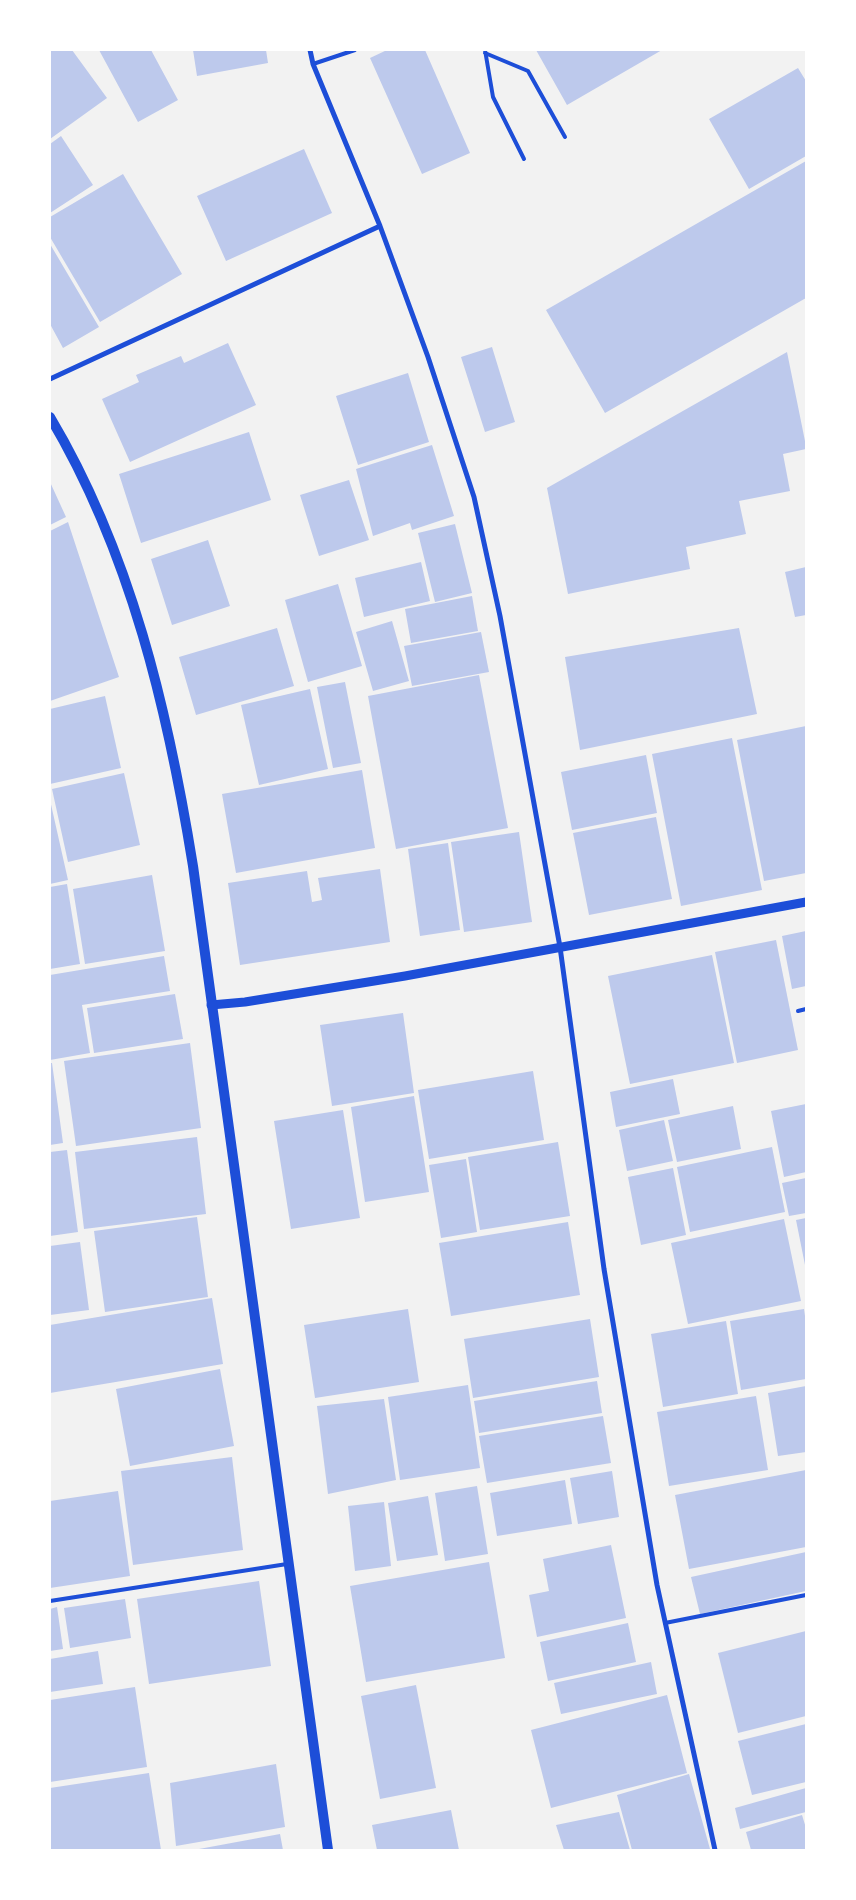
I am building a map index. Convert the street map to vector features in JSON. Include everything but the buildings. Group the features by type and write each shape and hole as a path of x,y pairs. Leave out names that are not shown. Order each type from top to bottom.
{"main road":[{"path":"50,417 88,486 118,563 148,654 179,777 193,866 328,1850"}],"street":[{"path":"310,50 313,64 380,226 428,357 474,497 500,616 560,948 604,1269 655,1575 715,1850"},
{"path":"50,379 380,226"},
{"path":"211,1005 395,978 806,902"}],"lane":[{"path":"313,64 355,50"},
{"path":"485,51 528,71 565,137"},
{"path":"485,51 493,97 524,159"},
{"path":"798,1010 806,1009"},
{"path":"50,1601 289,1564"},
{"path":"665,1623 806,1595"}]}
